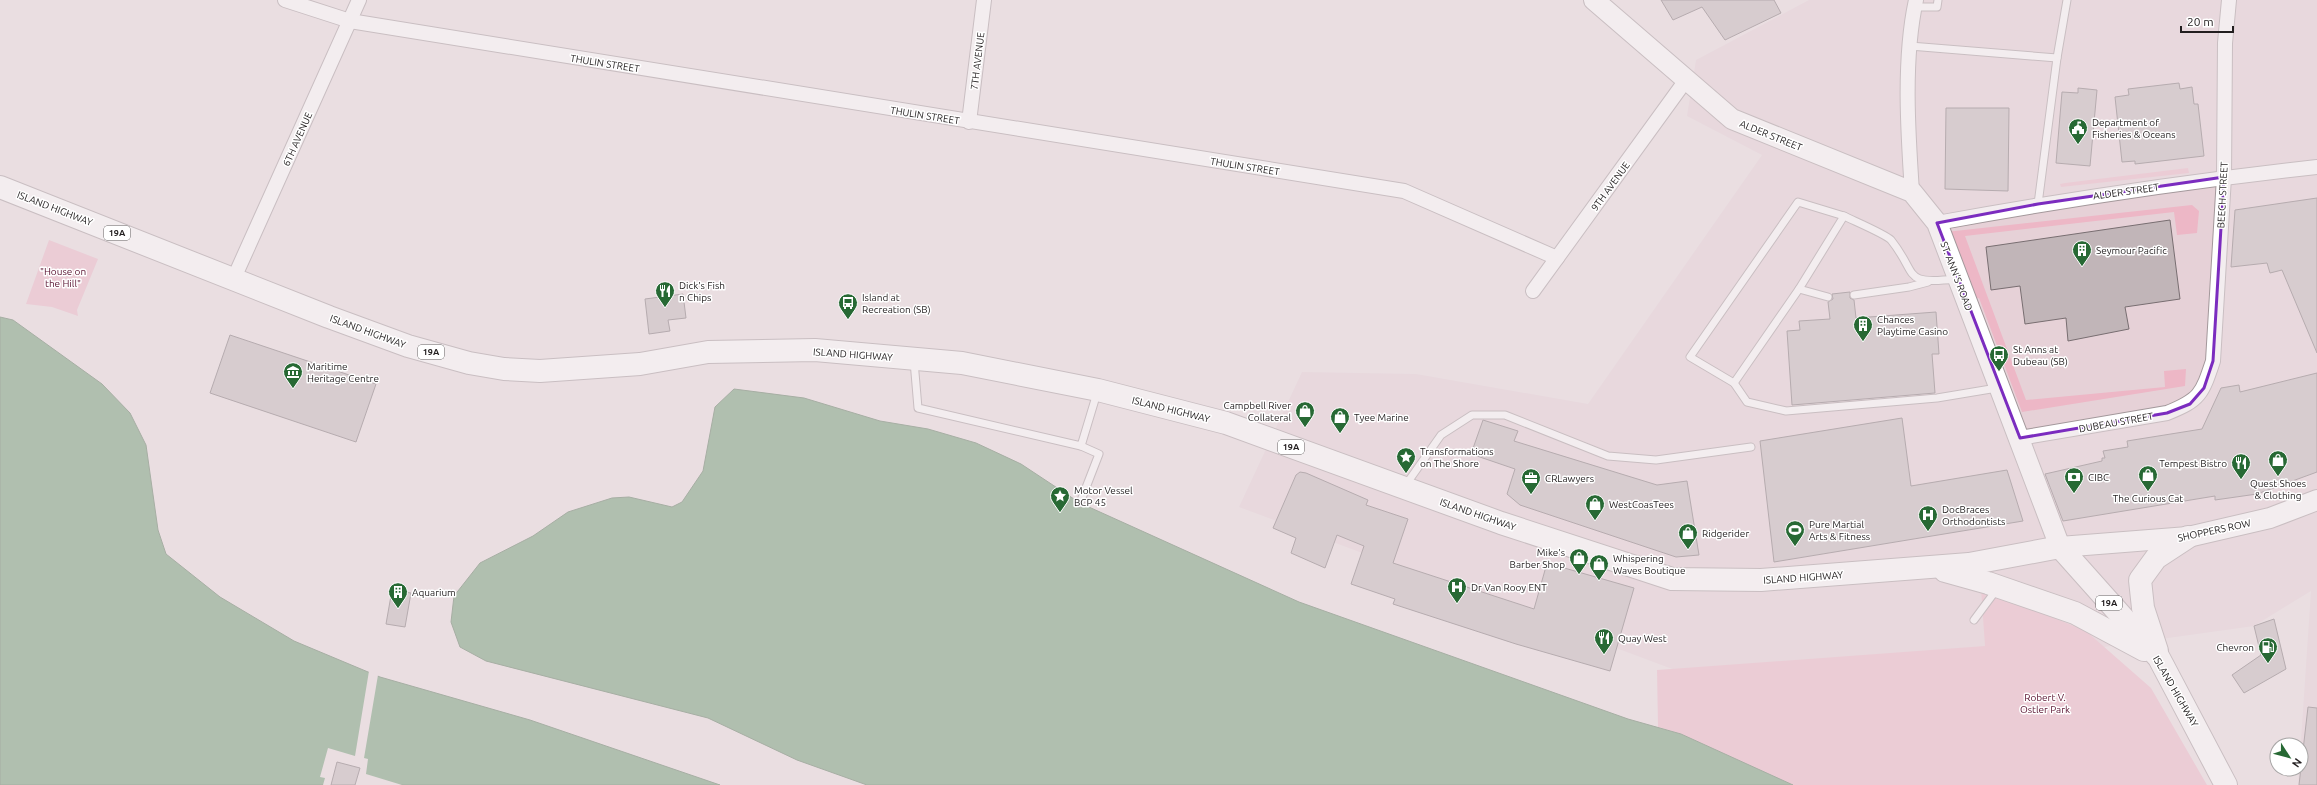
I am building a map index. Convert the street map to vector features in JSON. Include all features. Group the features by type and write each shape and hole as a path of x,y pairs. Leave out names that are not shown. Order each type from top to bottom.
{"main road":[{"name":"ISLAND HIGHWAY","path":"0,187 234,278 330,318 408,346 469,363 504,369 540,371 640,364 708,352 815,350 962,363 1098,390 1226,423 1404,488 1672,578 1761,580 1932,567 1969,564 2060,547 2159,658 2226,785"},
{"path":"2159,658 2143,608 2140,580 2156,558 2188,537"},
{"path":"1932,567 1999,586 2075,613 2159,658"}],"street":[{"name":"THULIN STREET","path":"285,0 350,21 1404,192 1557,258"},
{"name":"6TH AVENUE","path":"234,278 359,0"},
{"name":"7TH AVENUE","path":"969,122 984,0"},
{"name":"ALDER STREET","path":"1594,0 1732,119 1912,192"},
{"name":"BEECH STREET","path":"2204,388 2213,361 2224,177 2225,43 2229,0"},
{"name":"ST. ANN'S ROAD","path":"1915,4 1910,46 1908,168 1912,192 1937,223 2020,438 2060,547"},
{"name":"9TH AVENUE","path":"1533,291 1686,80"},
{"name":"ALDER STREET","path":"1937,223 2038,204 2224,177 2317,167"},
{"name":"DUBEAU STREET","path":"2020,438 2167,413 2190,404 2204,388"},
{"name":"SHOPPERS ROW","path":"2060,547 2188,537 2270,518 2317,500"}],"lane":[{"path":"1915,4 1937,6 1938,0"},
{"path":"2038,204 2057,58 2067,0"},
{"path":"1910,46 2057,58"},
{"path":"1928,282 1913,276 1890,239 1844,216 1798,202 1690,358 1734,383 1747,402 1786,411 1937,398 2000,388"},
{"path":"1734,383 1799,289 1844,216"},
{"path":"1854,295 1909,287 1928,282 1959,279"},
{"path":"1799,289 1828,298"},
{"path":"914,359 918,408 1081,446 1099,454 1080,504"},
{"path":"1081,446 1098,390"},
{"path":"1404,488 1441,435 1472,415 1505,415 1608,456 1656,460 1751,447"},
{"path":"1974,620 1999,586"}],"highlighted area":[{"path":"2224,177 2213,361 2204,388 2190,404 2167,413 2020,438 1937,223 2038,204"}],"shaded area":[{"path":"1809,0 2317,0 2317,785 2298,785 2299,777 2309,777 2309,737 2301,737 2311,591 2254,626 1747,697 1239,507 1302,372 1416,374 1588,404 1762,155 1687,116 1696,60"},
{"path":"0,317 13,320 102,384 130,413 146,445 158,530 166,554 220,597 294,641 380,677 530,720 720,785 0,785"},
{"path":"734,389 804,398 880,421 928,429 976,443 1021,464 1080,503 1299,602 1628,719 1681,734 1793,785 867,785 797,760 708,718 486,661 460,647 451,622 454,596 480,563 533,536 568,512 612,498 629,497 672,507 682,502 703,471 715,407"}],"green space":[{"path":"2188,168 2189,173 2061,187 2060,184 2065,183"},
{"path":"2192,205 2199,211 2197,233 2177,235 2174,212 1965,236 2026,400 2165,387 2164,371 2186,369 2185,386 2022,412 1979,298 1972,300 1946,232"},
{"name":"\"House on the Hill\"","path":"49,240 98,259 77,310 78,316 52,307 26,304"},
{"name":"Robert V. Ostler Park","path":"1981,588 2086,631 2151,688 2207,785 1793,785 1681,734 1658,727 1657,670 1985,646"}],"pier":[{"path":"369,671 378,675 364,758 368,759 366,774 402,785 323,785 325,778 320,777 328,748 355,756"}],"building":[{"path":"1661,0 1774,0 1781,13 1725,40 1702,7 1673,20"},
{"path":"2179,83 2180,89 2192,87 2194,104 2198,104 2204,156 2135,164 2135,161 2122,162 2115,97 2129,95 2128,89"},
{"path":"2078,88 2097,90 2090,166 2056,163 2062,92 2078,93"},
{"path":"1946,108 2009,108 2008,191 1945,189"},
{"path":"2317,198 2317,353 2282,270 2270,273 2267,263 2231,267 2235,210"},
{"name":"Seymour Pacific","path":"2170,220 2180,299 2125,307 2129,329 2068,341 2066,318 2025,324 2020,286 1991,290 1986,247"},
{"name":"Chances Playtime Casino","path":"1850,292 1850,298 1854,300 1856,318 1936,312 1939,354 1932,354 1935,393 1792,405 1787,331 1800,330 1799,321 1830,319 1828,302 1833,299 1832,294"},
{"name":"Dick's Fish n Chips","path":"683,294 686,318 668,320 670,331 649,334 645,299"},
{"name":"Maritime Heritage Centre","path":"230,335 376,384 356,442 210,393"},
{"path":"2317,373 2317,472 2257,494 2215,500 2215,496 2063,521 2045,474 2102,461 2102,458 2105,458 2103,451 2128,447 2127,441 2202,429 2221,388 2239,385 2240,392"},
{"path":"1902,418 1911,486 2007,470 2023,521 1774,562 1760,441"},
{"path":"1483,420 1518,431 1514,441 1657,485 1687,481 1699,555 1676,557 1520,505 1507,494 1515,469 1471,454"},
{"path":"1300,472 1306,473 1368,500 1366,505 1408,519 1393,563 1534,609 1547,563 1634,588 1610,671 1516,644 1393,604 1395,599 1351,584 1364,546 1337,535 1325,568 1291,553 1296,538 1273,528 1296,475"},
{"name":"Aquarium","path":"392,590 411,593 405,627 386,624"},
{"path":"2274,619 2286,669 2244,693 2232,675 2261,655 2254,626"},
{"path":"2308,707 2317,708 2317,785 2299,785 2300,777 2309,777 2309,737 2305,737"},
{"path":"337,762 360,768 355,785 331,785"}],"place":[{"name":"Department of Fisheries & Oceans","path":"2078,145"},
{"name":"Seymour Pacific","path":"2082,267"},
{"name":"Dick's Fish n Chips","path":"665,308"},
{"name":"Island at Recreation (SB)","path":"848,320"},
{"name":"Chances Playtime Casino","path":"1863,342"},
{"name":"St Anns at Dubeau (SB)","path":"1999,372"},
{"name":"Maritime Heritage Centre","path":"293,389"},
{"name":"Campbell River Collateral","path":"1305,428"},
{"name":"Tyee Marine","path":"1340,434"},
{"name":"Transformations on The Shore","path":"1406,474"},
{"name":"Quest Shoes & Clothing","path":"2278,477"},
{"name":"Tempest Bistro","path":"2241,480"},
{"name":"The Curious Cat","path":"2148,492"},
{"name":"CIBC","path":"2074,494"},
{"name":"CRLawyers","path":"1531,495"},
{"name":"Motor Vessel BCP 45","path":"1060,513"},
{"name":"WestCoasTees","path":"1595,521"},
{"name":"DocBraces Orthodontists","path":"1928,532"},
{"name":"Pure Martial Arts & Fitness","path":"1795,547"},
{"name":"Ridgerider","path":"1688,550"},
{"name":"Mike's Barber Shop","path":"1579,575"},
{"name":"Whispering Waves Boutique","path":"1599,581"},
{"name":"Dr Van Rooy ENT","path":"1457,604"},
{"name":"Aquarium","path":"398,609"},
{"name":"Quay West","path":"1604,655"},
{"name":"Chevron","path":"2268,664"}]}
